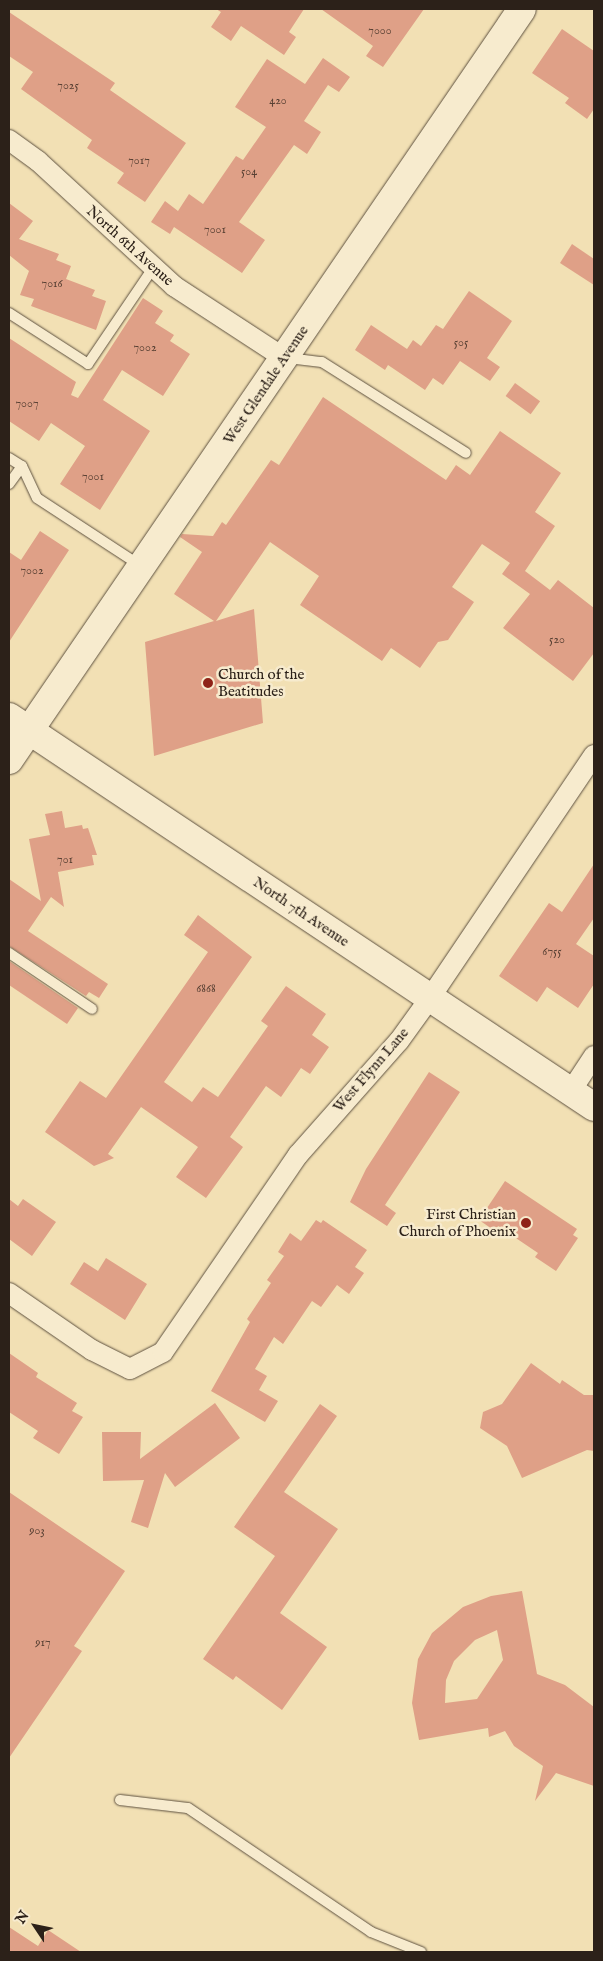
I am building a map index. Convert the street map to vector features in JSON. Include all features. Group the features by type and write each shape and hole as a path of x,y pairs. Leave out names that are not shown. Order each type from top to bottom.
{"main road":[{"name":"West Glendale Avenue","path":"9,760 19,724 142,566 522,9"},
{"name":"North 7th Avenue","path":"19,724 594,1107"}],"street":[{"name":"North 6th Avenue","path":"9,140 38,161 153,268 284,358"},
{"name":"West Flynn Lane","path":"9,1293 92,1350 130,1369 163,1352 298,1155 392,1048 430,998 594,755"},
{"path":"571,1092 594,1056"}],"lane":[{"path":"9,313 88,364 153,268"},
{"path":"284,358 322,362 466,454"},
{"path":"9,458 22,466 37,498 142,566"},
{"path":"9,484 22,466"},
{"path":"9,953 92,1009"},
{"path":"120,1800 188,1808 371,1932 421,1952"}],"building":[{"path":"216,9 304,9 289,32 296,37 284,55 241,26 231,41 211,27 221,12"},
{"path":"321,9 424,9 383,67 366,56 373,46"},
{"path":"9,12 115,83 110,90 186,143 145,202 117,183 124,173 87,148 92,140 21,89 33,72 9,56"},
{"path":"562,29 594,51 594,109 587,119 565,103 569,98 532,73"},
{"path":"323,58 350,77 339,92 328,85 304,121 321,132 307,154 294,145 239,222 265,240 242,273 174,227 170,234 151,222 165,201 178,211 189,194 203,204 236,156 243,160 266,127 235,107 267,59 305,84"},
{"path":"9,203 33,221 19,239 59,254 56,260 71,266 66,279 95,290 92,296 106,301 96,330 31,306 34,299 20,295 29,271 9,255"},
{"path":"572,244 594,259 594,285 560,263"},
{"path":"469,291 512,321 487,358 500,367 490,381 460,361 443,385 433,378 425,390 388,365 385,370 355,350 371,325 407,349 413,340 421,346 436,325 443,329"},
{"path":"143,298 163,311 155,323 174,335 170,341 190,354 163,396 122,370 103,400 150,431 100,510 60,484 85,446 51,423 39,441 9,421 9,338 76,382 71,395 78,398"},
{"path":"515,383 540,401 531,414 506,396"},
{"path":"323,397 446,480 456,465 470,475 500,431 561,473 535,512 555,526 525,571 550,590 558,580 594,608 594,653 573,681 503,628 530,594 502,574 510,563 482,544 452,587 474,602 448,640 438,642 420,668 391,648 382,661 300,605 319,576 270,542 216,621 254,609 263,723 154,756 145,642 214,621 174,594 202,552 180,537 182,534 213,536 222,522 226,525 271,460 279,465"},
{"path":"40,531 69,550 9,642 9,552 21,560"},
{"path":"62,811 65,828 82,825 83,829 88,828 97,855 92,855 94,865 58,872 64,907 51,897 28,931 108,984 99,998 89,992 86,996 9,946 9,879 41,901 29,839 50,835 45,814"},
{"path":"594,864 594,918 576,944 594,956 594,984 578,1008 547,987 537,1002 499,976 549,903 562,912"},
{"path":"198,915 252,957 164,1082 192,1102 203,1087 218,1097 268,1026 261,1021 286,986 326,1014 312,1035 329,1047 310,1074 301,1068 281,1097 266,1086 230,1137 243,1147 206,1198 176,1177 198,1147 141,1107 108,1154 114,1158 94,1166 45,1132 80,1081 106,1098 208,952 184,935"},
{"path":"9,961 78,1008 67,1024 9,985"},
{"path":"429,1072 460,1092 385,1205 396,1213 387,1226 350,1202 366,1169"},
{"name":"First Christian Church of Phoenix","path":"505,1181 577,1229 573,1235 578,1238 556,1271 535,1257 538,1253 498,1226 495,1231 479,1220"},
{"path":"9,1199 18,1206 23,1199 56,1222 32,1256 9,1239"},
{"path":"316,1220 321,1223 323,1220 367,1250 355,1267 364,1273 349,1294 337,1285 321,1307 312,1301 283,1344 274,1337 255,1369 267,1376 259,1390 278,1401 265,1422 211,1391 250,1322 247,1319 271,1283 267,1280 284,1256 278,1252 290,1233 301,1241"},
{"path":"106,1258 147,1284 125,1320 70,1284 84,1262 98,1271"},
{"path":"9,1353 38,1373 36,1377 77,1403 72,1411 83,1417 59,1454 33,1438 38,1431 9,1412"},
{"path":"531,1363 560,1384 562,1380 584,1395 594,1395 594,1451 587,1450 522,1478 507,1446 480,1428 483,1412 502,1404"},
{"path":"215,1403 240,1438 175,1487 165,1473 148,1528 131,1522 144,1480 103,1481 102,1432 141,1432 140,1459"},
{"path":"320,1404 337,1416 284,1492 338,1529 280,1613 327,1647 282,1710 236,1676 233,1680 203,1659 275,1556 234,1527"},
{"path":"9,1492 125,1571 74,1646 82,1651 9,1758"},
{"path":"522,1591 537,1674 565,1685 594,1707 594,1786 556,1773 535,1801 543,1766 514,1746 505,1731 489,1737 488,1728 419,1740 412,1703 418,1659 432,1633 463,1607 491,1596","holes":["497,1630 503,1660 477,1699 445,1703 446,1680 454,1661 475,1640"]},
{"path":"9,1927 38,1946 48,1930 81,1952 9,1952"}],"place":[{"name":"Church of the Beatitudes","path":"208,683"},
{"name":"First Christian Church of Phoenix","path":"526,1223"}]}
